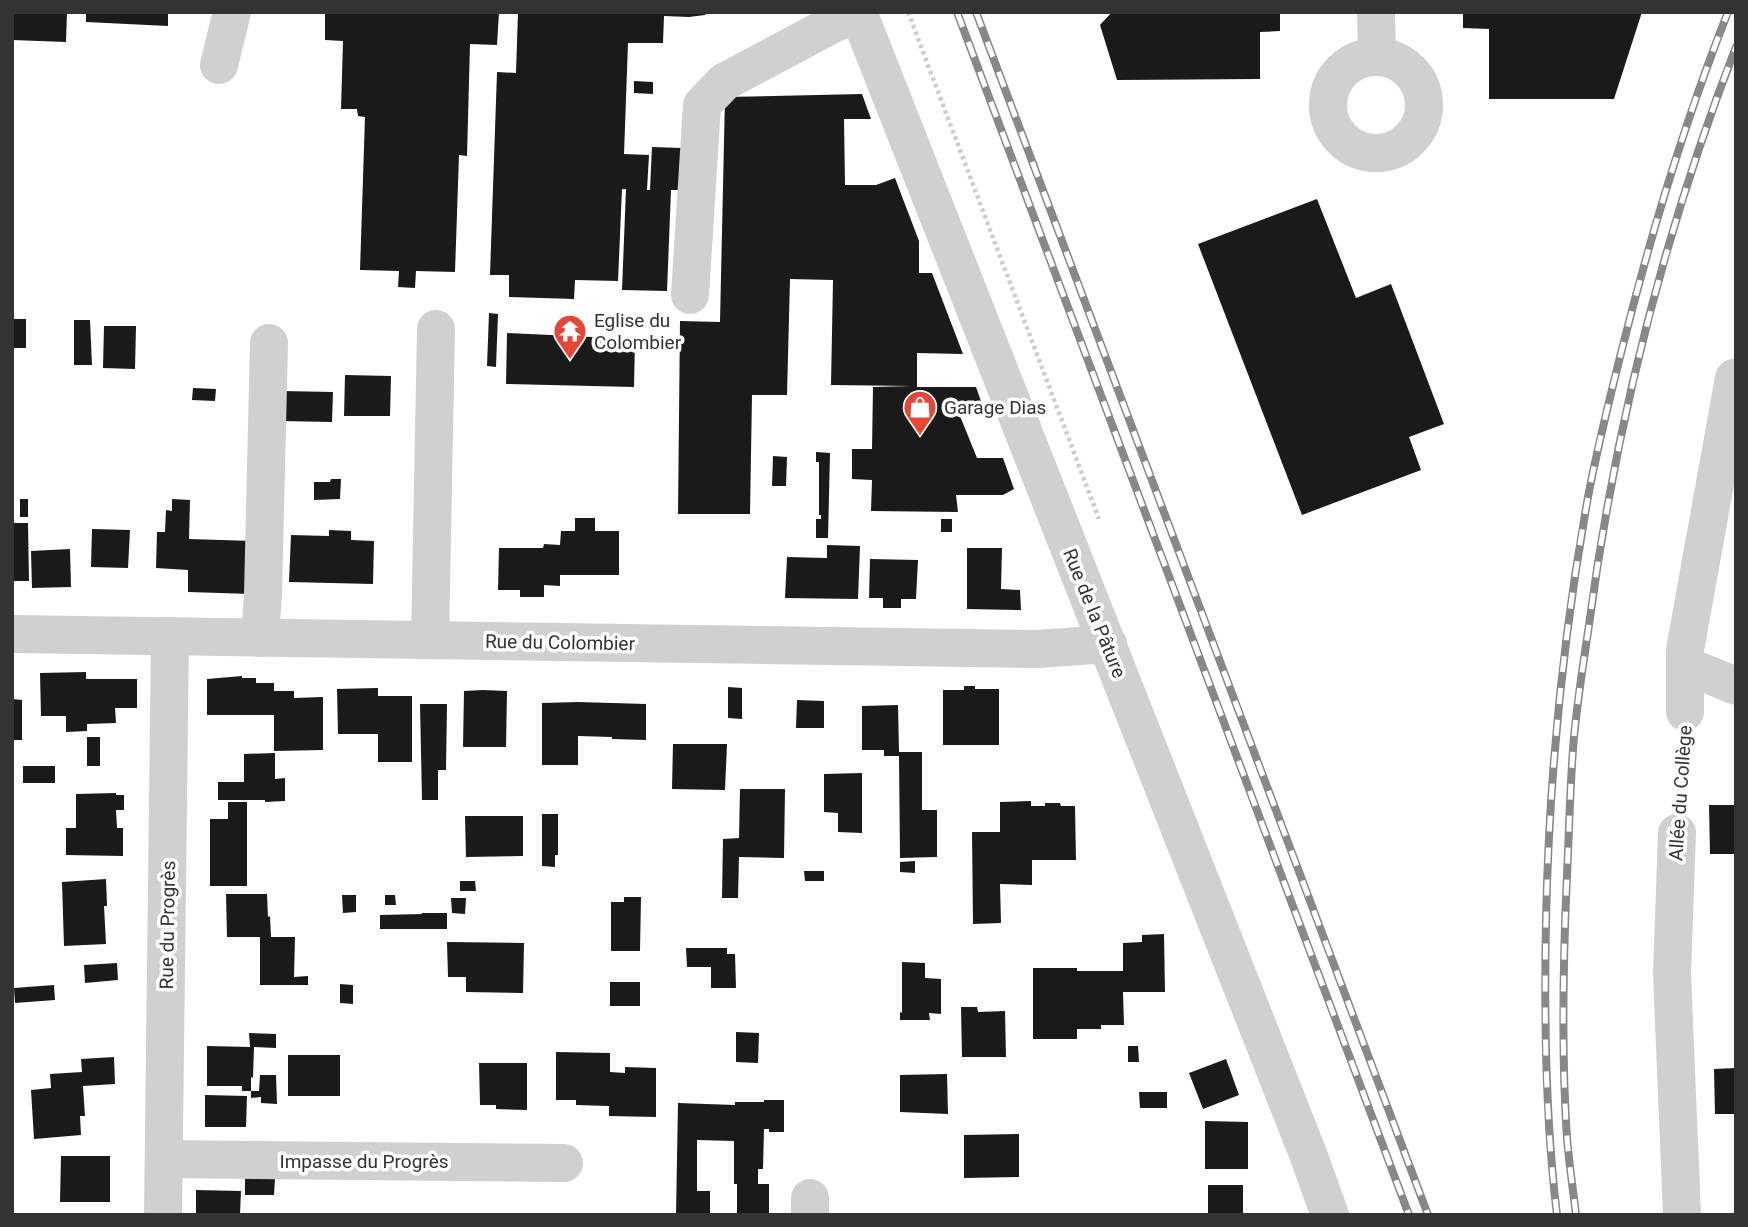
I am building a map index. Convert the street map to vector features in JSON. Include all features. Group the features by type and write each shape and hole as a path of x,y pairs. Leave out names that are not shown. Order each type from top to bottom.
{"street":[{"path":"219,65 232,12"},
{"path":"1376,12 1377,57"},
{"path":"690,295 702,105 724,82 858,13"},
{"name":"Rue de la Pâture","path":"858,13 1330,1215"},
{"path":"430,640 436,329"},
{"path":"260,638 269,343"},
{"name":"Allée du Collège","path":"1685,712 1685,650 1736,378"},
{"name":"Rue du Colombier","path":"12,634 1037,649 1108,644"},
{"name":"Rue du Progrès","path":"163,1215 170,636"},
{"path":"1685,665 1736,686"},
{"name":"Allée du Collège","path":"1677,833 1672,974 1682,1215"},
{"name":"Impasse du Progrès","path":"164,1159 564,1163"}],"path":[{"name":"Allée du Collège","path":"1677,833 1685,712"}],"building":[{"path":"12,12 67,12 66,42 12,40"},
{"path":"86,12 168,12 168,26 86,22"},
{"path":"325,12 499,12 497,45 470,44 467,156 459,155 455,272 416,271 415,288 398,287 399,271 360,270 365,117 358,116 357,109 341,109 343,41 325,40"},
{"path":"518,12 708,12 705,15 689,17 664,16 663,43 628,43 624,154 649,155 647,190 650,190 652,147 682,148 680,190 671,190 667,291 622,290 626,189 622,189 618,281 575,280 574,299 509,297 509,275 490,275 497,72 516,73"},
{"path":"1112,12 1280,12 1280,31 1260,32 1260,79 1117,80 1100,25"},
{"path":"1463,12 1642,12 1614,99 1489,99 1489,29 1463,28"},
{"path":"634,81 653,82 653,94 634,93"},
{"path":"862,94 871,119 844,119 845,185 876,185 895,178 919,241 919,273 932,273 963,354 917,353 917,387 976,387 983,407 960,416 977,458 1003,458 1014,489 1003,495 956,495 958,512 871,511 872,480 852,479 852,449 872,449 873,387 912,386 831,385 833,280 790,279 787,395 752,395 750,514 678,514 680,321 720,322 725,97"},
{"path":"1317,199 1356,298 1391,284 1444,424 1409,437 1421,470 1302,515 1198,244"},
{"path":"489,313 498,314 496,367 487,366"},
{"path":"12,319 26,319 26,348 12,348"},
{"path":"74,320 90,320 92,365 74,365"},
{"path":"104,326 136,326 135,369 103,368"},
{"name":"Eglise du Colombier","path":"507,333 635,339 634,387 506,384"},
{"path":"345,375 391,376 390,416 344,416"},
{"path":"193,388 216,389 215,401 192,400"},
{"path":"281,391 333,392 332,422 280,421"},
{"path":"816,452 830,453 828,538 816,538 816,519 821,519 821,515 819,462 816,462"},
{"path":"773,456 787,457 786,486 772,486"},
{"path":"331,479 341,479 340,499 314,500 314,482 330,482"},
{"path":"20,499 28,499 28,517 20,517"},
{"path":"172,499 190,500 189,539 253,541 252,594 188,592 188,570 156,568 157,532 165,532 166,510 172,511"},
{"path":"575,518 595,518 595,531 619,531 619,575 560,575 560,586 544,585 544,597 520,597 520,590 498,590 499,548 543,548 544,544 560,545 561,531 575,531"},
{"path":"941,519 952,519 952,532 941,532"},
{"path":"12,523 28,523 29,581 12,581"},
{"path":"92,529 130,530 128,568 91,567"},
{"path":"329,530 351,531 351,540 374,541 373,584 289,582 291,535 329,536"},
{"path":"827,545 860,546 858,599 785,598 787,557 827,558"},
{"path":"967,548 1002,548 1001,589 1020,590 1021,610 967,609"},
{"path":"70,549 71,587 32,588 31,551"},
{"path":"870,559 918,560 916,599 901,599 901,608 883,608 883,598 869,598"},
{"path":"86,672 86,679 137,679 137,708 115,708 116,723 87,724 87,731 66,732 66,716 41,716 40,673"},
{"path":"242,676 256,678 256,683 274,683 274,691 294,691 294,698 323,697 323,750 274,751 274,715 207,715 207,679"},
{"path":"964,686 999,689 999,745 943,745 943,690 964,690"},
{"path":"728,687 742,688 742,719 728,718"},
{"path":"378,688 378,696 412,696 412,762 378,762 378,734 338,734 337,689"},
{"path":"464,691 507,691 506,747 463,747"},
{"path":"12,699 22,700 22,740 12,740"},
{"path":"797,700 824,701 824,728 796,728"},
{"path":"542,703 646,704 646,740 578,736 578,765 542,765"},
{"path":"420,704 447,704 446,770 438,770 438,800 422,800"},
{"path":"898,705 899,752 922,752 922,810 937,810 937,857 900,858 899,756 884,756 884,750 862,750 862,706"},
{"path":"87,737 100,737 100,766 87,766"},
{"path":"673,744 727,744 725,790 672,789"},
{"path":"275,753 275,779 285,778 285,801 218,800 218,782 244,782 244,754"},
{"path":"23,766 55,766 55,783 23,783"},
{"path":"862,773 862,833 838,832 838,813 824,812 824,774"},
{"path":"740,789 785,789 784,858 739,857 738,898 722,898 723,839 739,838"},
{"path":"76,794 124,795 124,810 116,810 117,828 123,828 123,856 66,855 66,828 76,828"},
{"path":"1031,801 1031,806 1060,803 1061,806 1075,806 1076,860 1032,860 1032,885 1000,884 1001,923 973,924 972,832 1000,832 1000,802"},
{"path":"228,802 247,802 247,886 210,886 210,819 228,819"},
{"path":"1709,805 1736,805 1736,854 1710,854"},
{"path":"542,814 558,814 558,855 555,855 555,867 542,866"},
{"path":"465,816 523,816 523,856 466,857"},
{"path":"915,861 915,873 900,872 900,862"},
{"path":"804,871 824,871 824,881 805,881"},
{"path":"106,879 106,944 64,946 62,882"},
{"path":"460,881 475,881 476,891 460,891"},
{"path":"226,894 267,894 271,937 295,937 294,977 308,976 308,985 260,985 260,937 227,937"},
{"path":"342,895 356,895 356,912 343,913"},
{"path":"385,895 395,895 396,905 385,905"},
{"path":"624,897 641,897 640,951 611,951 611,902 624,902"},
{"path":"451,898 466,898 465,914 452,913"},
{"path":"447,913 447,929 380,929 380,915"},
{"path":"1164,934 1165,992 1123,992 1124,1025 1077,1029 1077,1039 1033,1039 1033,968 1123,971 1123,943 1142,942 1142,935"},
{"path":"447,942 524,943 523,993 466,992 466,977 448,977"},
{"path":"686,948 727,948 727,954 735,954 736,988 711,988 711,967 687,967"},
{"path":"902,962 925,963 925,978 941,979 941,1014 929,1013 930,1020 900,1020"},
{"path":"117,963 118,980 85,983 84,965"},
{"path":"610,982 640,982 640,1006 610,1006"},
{"path":"340,984 353,985 353,1004 340,1003"},
{"path":"54,985 55,1000 15,1003 14,988"},
{"path":"961,1007 977,1007 978,1012 1005,1011 1006,1057 962,1057"},
{"path":"736,1032 759,1033 758,1063 736,1062"},
{"path":"249,1033 276,1034 276,1048 254,1047 251,1091 242,1091 242,1086 207,1086 207,1046 250,1047"},
{"path":"1128,1046 1138,1046 1139,1062 1128,1062"},
{"path":"556,1052 610,1053 610,1072 625,1073 625,1067 656,1068 656,1117 609,1116 609,1106 576,1105 576,1100 556,1100"},
{"path":"288,1055 340,1055 340,1096 288,1096"},
{"path":"114,1057 115,1084 83,1086 85,1116 80,1116 81,1135 34,1139 31,1090 51,1088 50,1074 82,1072 81,1059"},
{"path":"1226,1059 1239,1095 1203,1109 1189,1073"},
{"path":"479,1063 527,1063 527,1110 496,1109 496,1105 480,1105"},
{"path":"1736,1068 1736,1114 1715,1114 1714,1069"},
{"path":"947,1074 948,1114 900,1112 900,1075"},
{"path":"260,1075 276,1075 277,1104 261,1103 261,1097 251,1098 251,1091 259,1091"},
{"path":"1139,1092 1167,1092 1167,1108 1140,1108"},
{"path":"205,1095 247,1096 246,1127 205,1127"},
{"path":"784,1100 784,1132 769,1132 769,1129 764,1129 763,1169 758,1169 758,1184 769,1184 769,1215 737,1215 734,1141 697,1140 697,1191 710,1191 710,1215 676,1215 678,1103 735,1105 735,1102"},
{"path":"1205,1121 1248,1122 1248,1169 1205,1169"},
{"path":"1019,1134 1019,1177 964,1178 964,1135"},
{"path":"61,1156 110,1156 110,1202 60,1202"},
{"path":"245,1178 275,1178 274,1195 245,1195"},
{"path":"1208,1185 1243,1185 1243,1215 1208,1215"},
{"path":"196,1190 241,1191 240,1214 196,1215"}],"railway":[{"path":"957,12 1409,1215"},
{"path":"976,12 1428,1215"},
{"path":"1557,1215 1546,1067 1546,920 1554,760 1571,602 1592,479 1632,310 1682,138 1728,12"},
{"path":"1576,1215 1567,1138 1563,1006 1571,780 1580,687 1613,478 1645,332 1686,188 1736,47"}],"place":[{"name":"Eglise du Colombier","path":"570,361"},
{"name":"Garage Dias","path":"920,437"}]}
